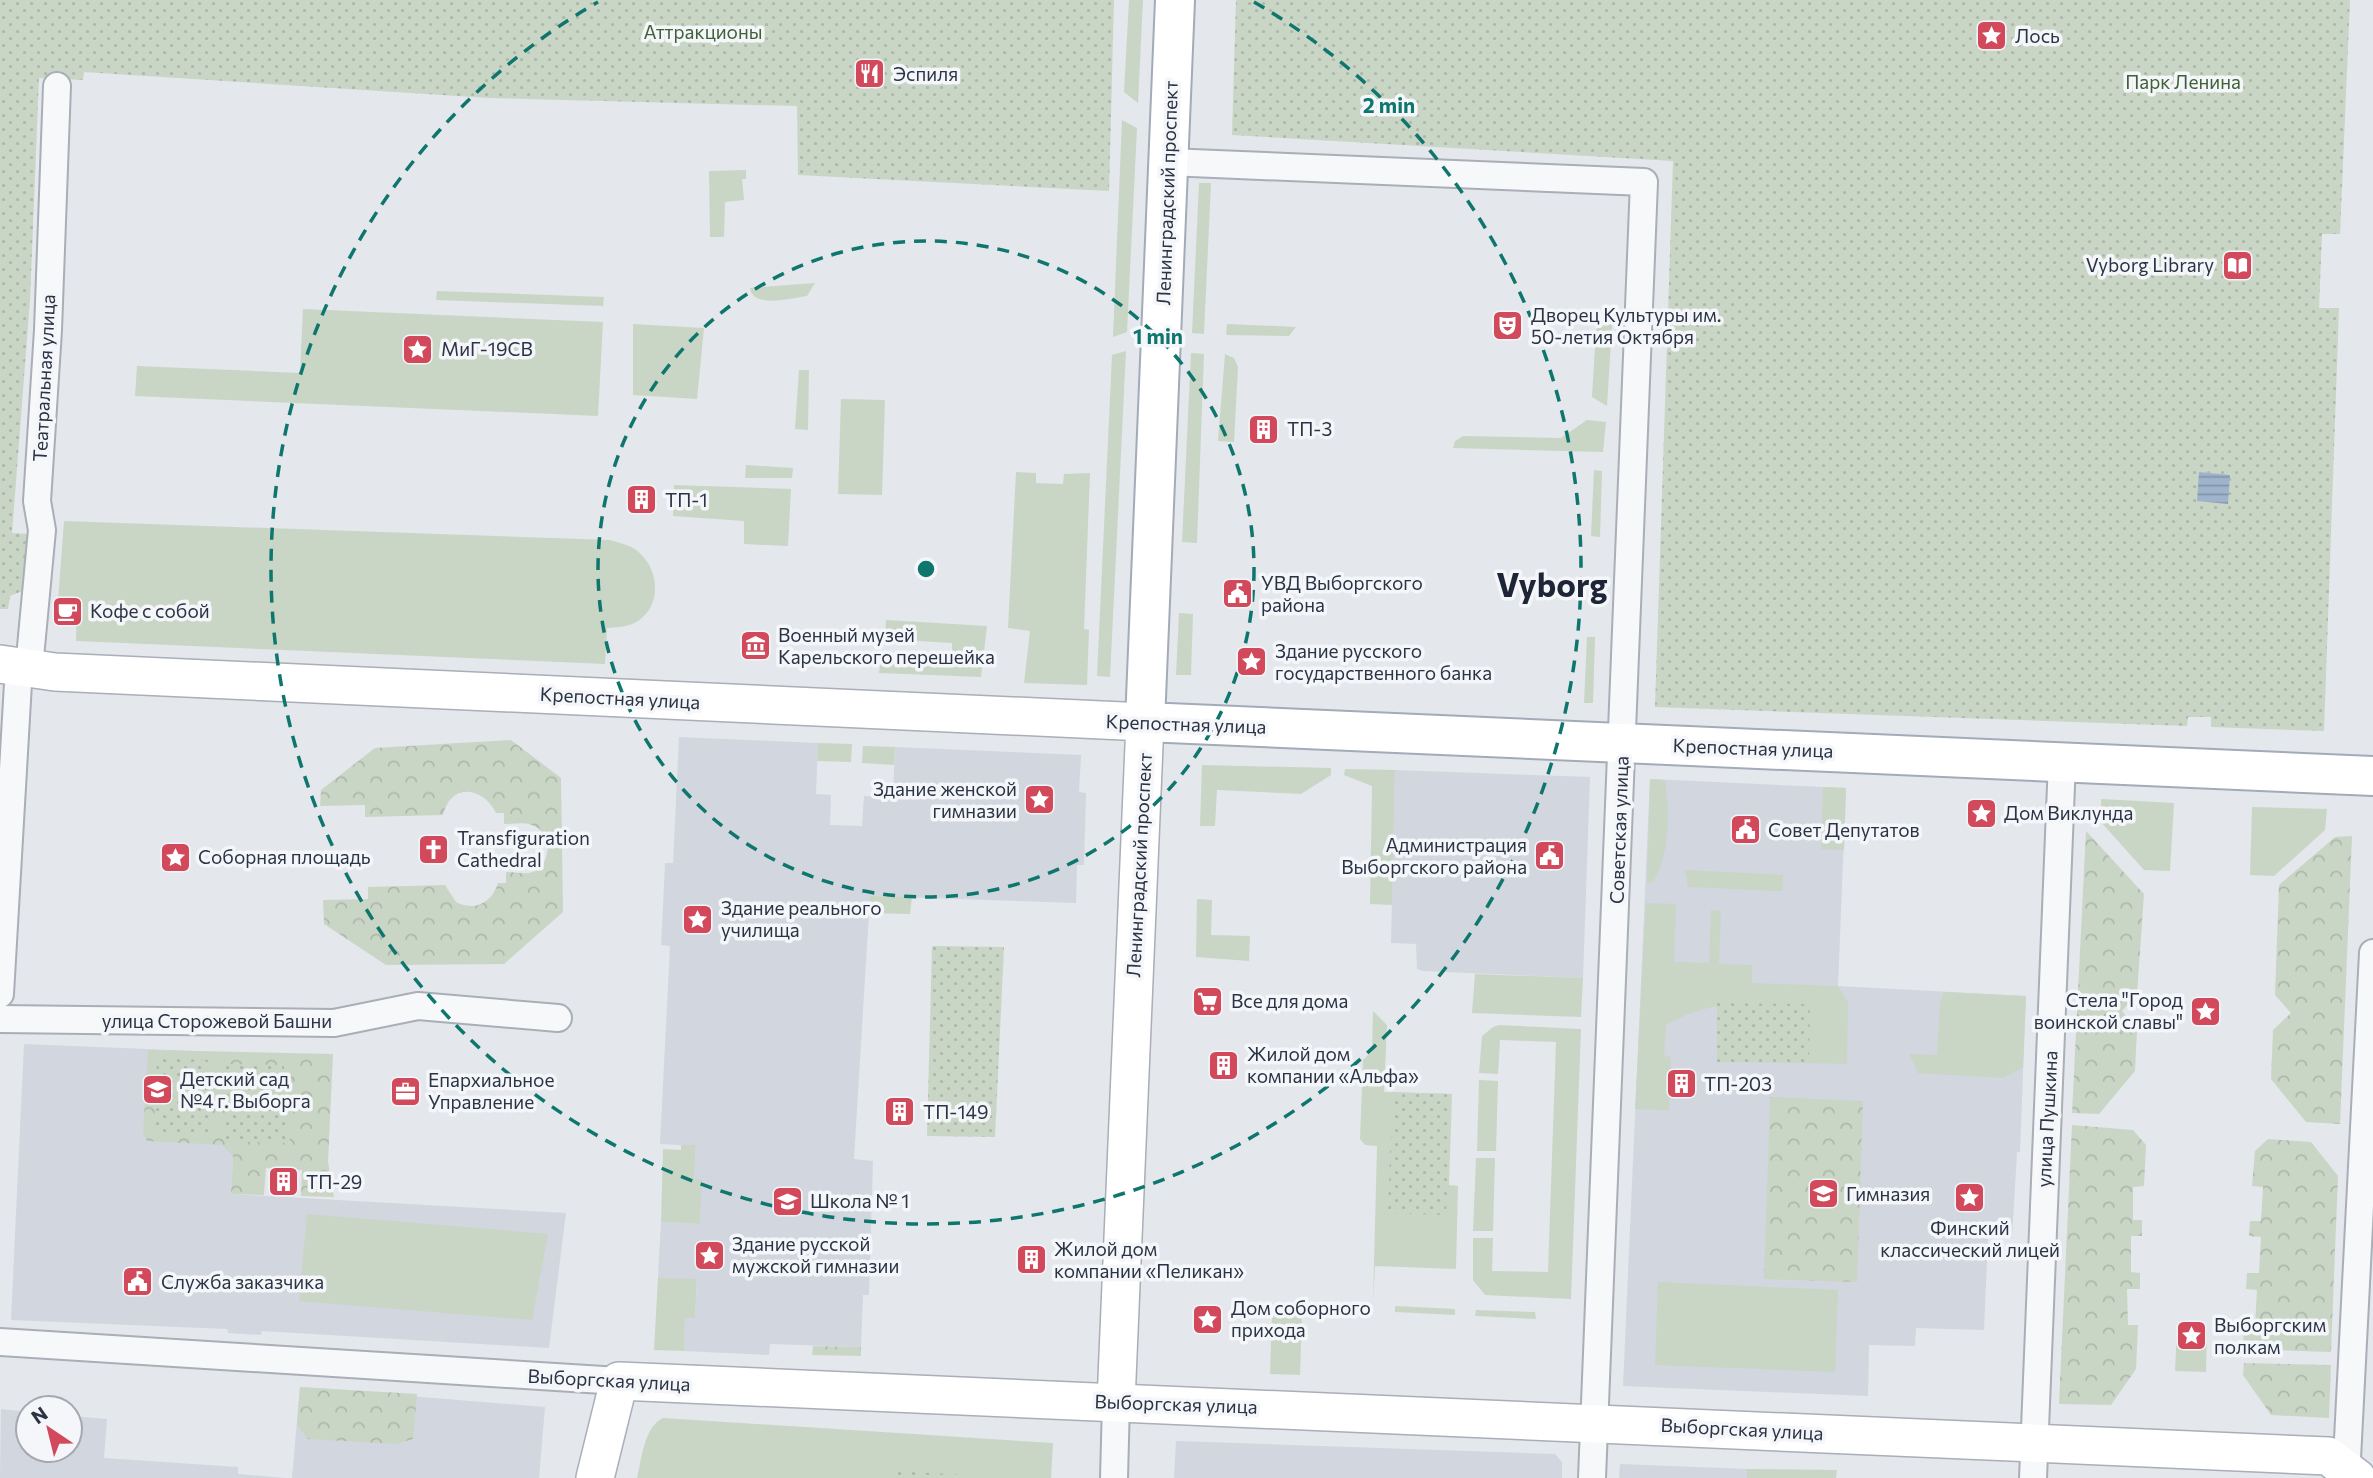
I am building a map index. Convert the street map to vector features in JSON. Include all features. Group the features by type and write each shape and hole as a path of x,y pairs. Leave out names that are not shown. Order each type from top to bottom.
{"main road":[{"name":"Ленинградский проспект","path":"1145,722 1175,0"},
{"name":"Крепостная улица","path":"1145,722 2373,776"}],"street":[{"name":"Театральная улица","path":"0,993 16,666 42,530 37,501 48,330 57,86"},
{"name":"Советская улица","path":"1168,162 1644,182 1592,1478"},
{"name":"Крепостная улица","path":"16,666 82,674 1145,722"},
{"name":"Ленинградский проспект","path":"1114,1478 1145,722"},
{"name":"улица Пушкина","path":"2033,1478 2062,761"},
{"path":"2350,1476 2366,1242 2373,953"},
{"name":"улица Сторожевой Башни","path":"0,1018 334,1023 418,1006 558,1018"},
{"name":"Выборгская улица","path":"0,1342 619,1381 2328,1456 2350,1476"},
{"path":"595,1478 619,1381"}],"shaded area":[{"path":"679,737 818,743 816,794 831,795 830,825 862,826 864,796 893,797 895,747 1081,755 1079,792 1086,793 1084,865 1077,865 1076,903 870,896 854,1159 873,1161 869,1295 863,1295 861,1347 770,1344 769,1355 684,1351 685,1318 695,1318 697,1280 658,1278 661,1222 700,1224 701,1180 694,1180 696,1146 660,1144 670,946 661,945 665,863 673,863"},
{"name":"Администрация Выборгского района","path":"1395,770 1590,777 1583,978 1423,971 1417,969 1416,944 1391,943"},
{"name":"Гимназия","path":"1650,779 1846,788 1838,986 2026,996 2020,1152 2017,1152 2012,1238 1988,1237 1984,1330 1916,1328 1915,1346 1869,1345 1868,1396 1623,1386"},
{"path":"24,1044 291,1055 233,1156 231,1194 566,1213 549,1348 262,1331 261,1335 228,1333 227,1329 11,1320"},
{"path":"300,1387 545,1407 539,1478 292,1478"},
{"path":"1,1409 14,1410 14,1464 84,1464 84,1417 107,1419 104,1458 238,1467 238,1474 285,1478 0,1478"},
{"path":"1176,1441 1555,1454 1562,1462 1562,1478 1174,1478"},
{"path":"1620,1464 1747,1469 1747,1478 1619,1478"}],"green space":[{"name":"Аттракционы","path":"0,0 1114,0 1109,191 798,175 797,106 489,98 84,72 83,80 39,78 30,300 12,533 30,534 25,590 10,596 8,609 0,609"},
{"path":"1129,0 1143,0 1138,103 1124,92"},
{"name":"Парк Ленина","path":"1236,0 2350,0 2340,234 2322,234 2319,308 2339,308 2324,731 2211,727 2211,717 2188,717 2187,726 1655,707 1673,161 1232,135"},
{"path":"1122,120 1137,128 1127,332 1113,337"},
{"path":"746,170 746,179 742,179 744,200 725,202 724,237 710,237 709,171"},
{"path":"1199,183 1211,183 1204,334 1192,333"},
{"path":"815,283 807,296 774,301 758,298 750,288"},
{"path":"437,291 604,297 603,306 436,300"},
{"path":"303,309 603,322 598,416 135,396 137,366 300,373"},
{"path":"1613,310 1607,406 1592,397 1596,330"},
{"path":"633,324 704,328 697,399 633,395"},
{"path":"1227,324 1296,327 1289,336 1226,335"},
{"path":"1126,351 1110,677 1097,676 1112,355"},
{"path":"1191,353 1204,354 1197,543 1182,542"},
{"path":"1225,354 1234,358 1238,367 1234,442 1218,441"},
{"path":"799,370 809,370 808,430 795,429"},
{"path":"841,399 885,400 882,495 838,494"},
{"path":"1587,420 1606,422 1603,452 1453,448 1455,441 1463,436 1561,438"},
{"path":"746,465 793,468 792,478 745,478"},
{"path":"1594,470 1602,471 1600,537 1591,536"},
{"path":"1016,472 1036,473 1036,483 1063,484 1064,474 1090,473 1084,629 1089,630 1087,685 1024,683 1030,631 1008,628"},
{"path":"674,485 791,489 788,546 744,544 744,521 673,516"},
{"path":"64,521 610,540 640,553 652,572 655,593 647,613 638,621 627,626 607,628 605,664 76,641 77,603 58,601"},
{"path":"1179,613 1193,614 1191,675 1176,675"},
{"path":"886,620 987,626 981,677 879,673 881,659 909,659 909,654 952,654 952,643 885,639"},
{"path":"1587,637 1595,637 1593,703 1584,703"},
{"path":"511,740 561,778 563,912 504,964 386,965 324,924 323,900 368,899 368,887 445,885 456,902 476,906 491,896 498,883 506,883 506,872 529,873 537,870 546,858 547,842 544,835 532,825 504,824 504,813 496,813 490,804 476,794 460,793 453,797 443,815 365,817 365,805 320,806 321,790 375,748"},
{"path":"818,743 852,744 851,762 817,761"},
{"path":"863,746 895,747 894,765 862,763"},
{"path":"1202,765 1331,768 1331,775 1301,794 1217,790 1215,826 1200,826"},
{"path":"1345,769 1395,770 1392,905 1370,904 1372,786 1344,775"},
{"path":"1650,779 1665,780 1668,818 1663,859 1653,882 1647,883"},
{"path":"1823,787 1846,788 1844,850 1821,849"},
{"path":"2101,799 2174,803 2170,871 2144,870 2101,822"},
{"path":"2252,807 2327,809 2325,830 2274,876 2250,875"},
{"path":"2086,831 2144,894 2137,994 2122,1011 2137,1030 2135,1071 2099,1114 2072,1113"},
{"path":"2352,836 2340,1124 2306,1122 2271,1079 2273,1030 2291,1013 2275,995 2279,885 2335,837"},
{"path":"1685,870 1783,875 1782,891 1688,887"},
{"path":"870,896 912,897 910,914 868,913"},
{"path":"1197,899 1212,900 1211,935 1250,936 1249,961 1196,957"},
{"path":"1646,903 1676,904 1674,962 1709,963 1711,910 1721,911 1719,964 1752,965 1752,983 1838,986 1848,1002 1847,1064 1809,1063 1809,1005 1718,1006 1683,1016 1666,1025 1664,1056 1671,1057 1669,1110 1635,1109"},
{"path":"932,946 1004,947 995,1137 927,1136"},
{"path":"1475,974 1583,978 1581,1017 1472,1013"},
{"path":"1944,992 2026,996 2023,1067 2004,1078 1918,1073 1909,1054 1937,1055 1940,1003"},
{"path":"1717,1003 1810,1004 1809,1063 1717,1062"},
{"path":"1373,1011 1387,1025 1384,1092 1452,1094 1449,1185 1458,1186 1456,1269 1375,1266 1373,1304 1377,1146 1365,1145 1360,1139 1363,1060 1372,1051"},
{"path":"1499,1025 1581,1029 1571,1299 1485,1295 1473,1280 1473,1238 1493,1238 1492,1271 1548,1272 1556,1042 1500,1040 1498,1074 1479,1073 1482,1036"},
{"path":"148,1050 333,1054 328,1162 334,1197 301,1196 302,1170 266,1168 264,1195 231,1194 233,1156 222,1145 147,1141 143,1133"},
{"path":"157,1058 212,1060 209,1136 154,1134"},
{"path":"226,1064 284,1065 290,1143 224,1141"},
{"path":"1479,1080 1498,1081 1496,1151 1477,1151"},
{"path":"1392,1092 1450,1094 1446,1215 1388,1213"},
{"path":"1770,1097 1863,1101 1857,1282 1764,1279"},
{"path":"2072,1125 2133,1130 2146,1145 2144,1186 2133,1187 2133,1220 2142,1220 2142,1236 2131,1236 2131,1272 2140,1273 2140,1289 2127,1289 2128,1325 2138,1325 2136,1369 2111,1405 2059,1404"},
{"path":"2268,1139 2311,1142 2338,1176 2331,1352 2243,1349 2244,1325 2255,1325 2257,1290 2246,1289 2247,1273 2259,1273 2261,1237 2249,1236 2250,1221 2261,1221 2263,1187 2252,1186 2255,1151"},
{"path":"681,1145 696,1145 694,1179 702,1180 700,1224 661,1222 663,1149 681,1150"},
{"path":"1476,1158 1495,1158 1493,1231 1473,1231"},
{"path":"307,1214 548,1234 532,1320 299,1301"},
{"path":"658,1278 697,1279 695,1318 685,1318 684,1351 654,1350"},
{"path":"1658,1282 1838,1290 1835,1372 1655,1365"},
{"path":"1395,1306 1455,1309 1455,1315 1395,1312"},
{"path":"1476,1310 1535,1312 1536,1319 1475,1316"},
{"path":"1272,1315 1302,1316 1300,1375 1270,1374"},
{"path":"2177,1328 2207,1329 2206,1372 2175,1371"},
{"path":"813,1346 861,1347 861,1356 812,1355"},
{"path":"2244,1363 2331,1365 2329,1418 2271,1415 2243,1375"},
{"path":"300,1387 417,1394 413,1439 396,1444 308,1439 297,1425"},
{"path":"663,1418 1053,1443 1051,1478 637,1478 648,1436"},
{"path":"1747,1469 1837,1470 1836,1478 1747,1478"},
{"path":"897,1471 1018,1478 896,1478"}],"water":[{"path":"2199,472 2230,475 2228,504 2197,501"}],"place":[{"name":"Лось","path":"1992,36"},
{"name":"Эспиля","path":"870,74"},
{"name":"Vyborg Library","path":"2237,265"},
{"name":"Дворец Культуры им. 50-летия Октября","path":"1508,326"},
{"name":"МиГ-19СВ","path":"418,349"},
{"name":"ТП-3","path":"1264,429"},
{"name":"ТП-1","path":"642,500"},
{"name":"УВД Выборгского района","path":"1238,594"},
{"name":"Кофе с собой","path":"67,611"},
{"name":"Военный музей Карельского перешейка","path":"755,646"},
{"name":"Здание русского государственного банка","path":"1252,662"},
{"name":"Здание женской гимназии","path":"1040,800"},
{"name":"Дом Виклунда","path":"1981,813"},
{"name":"Совет Депутатов","path":"1745,830"},
{"name":"Transfiguration Cathedral","path":"434,849"},
{"name":"Администрация Выборгского района","path":"1550,856"},
{"name":"Соборная площадь","path":"175,857"},
{"name":"Здание реального училища","path":"698,919"},
{"name":"Все для дома","path":"1208,1001"},
{"name":"Стела \"Город воинской славы\"","path":"2206,1011"},
{"name":"Жилой дом компании «Альфа»","path":"1224,1065"},
{"name":"ТП-203","path":"1681,1084"},
{"name":"Детский сад №4 г. Выборга","path":"157,1090"},
{"name":"Епархиальное Управление","path":"405,1091"},
{"name":"ТП-149","path":"900,1112"},
{"name":"ТП-29","path":"283,1182"},
{"name":"Гимназия","path":"1823,1194"},
{"name":"Финский классический лицей","path":"1970,1197"},
{"name":"Школа № 1","path":"787,1201"},
{"name":"Здание русской мужской гимназии","path":"709,1255"},
{"name":"Жилой дом компании «Пеликан»","path":"1031,1260"},
{"name":"Служба заказчика","path":"138,1282"},
{"name":"Дом соборного прихода","path":"1208,1319"},
{"name":"Выборгским полкам","path":"2191,1336"}],"district":[{"name":"Vyborg","path":"1552,585"}]}
